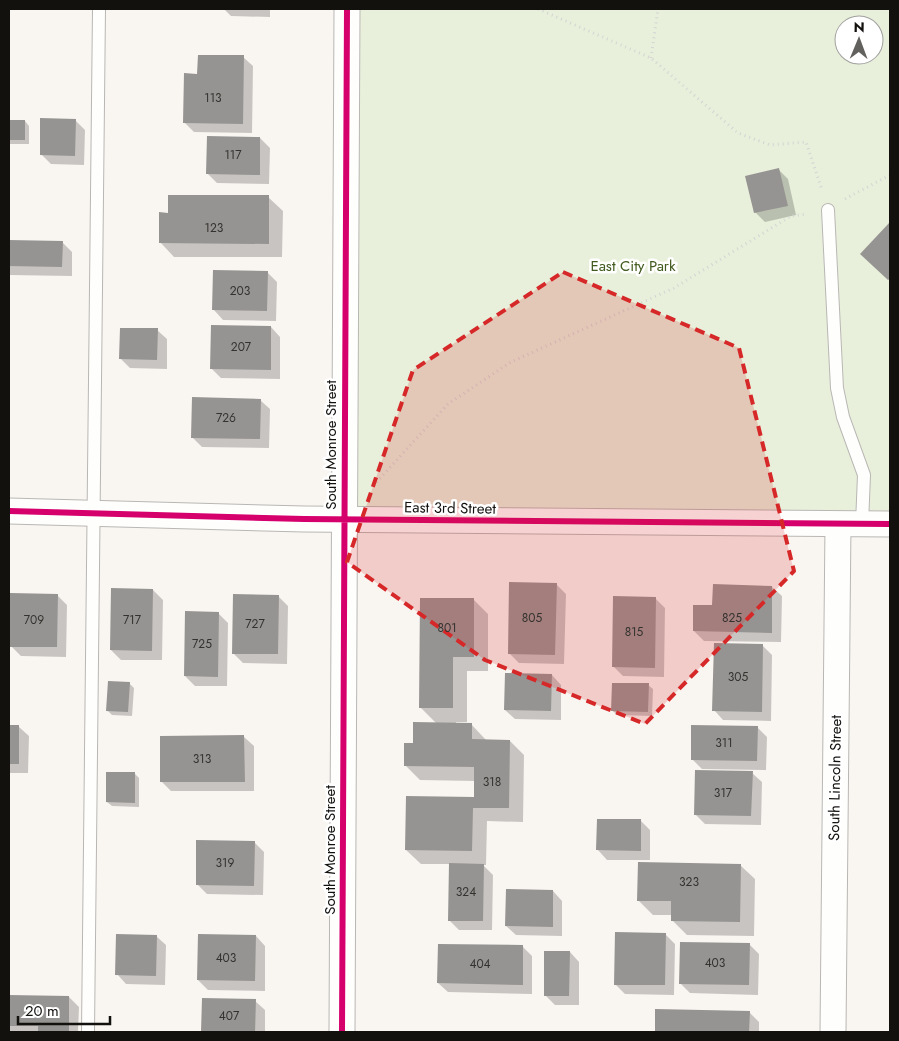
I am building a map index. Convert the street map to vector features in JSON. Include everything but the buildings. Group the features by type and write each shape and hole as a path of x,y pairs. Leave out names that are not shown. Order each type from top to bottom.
{"street":[{"name":"South Monroe Street","path":"342,1032 343,520 347,9"},
{"name":"East 3rd Street","path":"9,512 343,520 890,524"},
{"name":"South Lincoln Street","path":"833,1032 838,524"}],"lane":[{"path":"88,1032 99,9"},
{"path":"828,210 836,388 864,475 862,524"}],"path":[{"path":"538,9 651,58 738,133 770,145 806,142 828,210"},
{"path":"651,58 658,9"},
{"path":"343,520 448,404 511,362 674,288 791,216 828,210 854,193 890,175"}],"highlighted area":[{"path":"563,272 739,348 794,571 645,724 485,660 347,562 413,370"}],"green space":[{"name":"East City Park","path":"347,9 890,9 890,524 343,520"}],"cycle path":[{"path":"342,1032 347,9"},
{"path":"9,511 304,519 890,524"}]}
